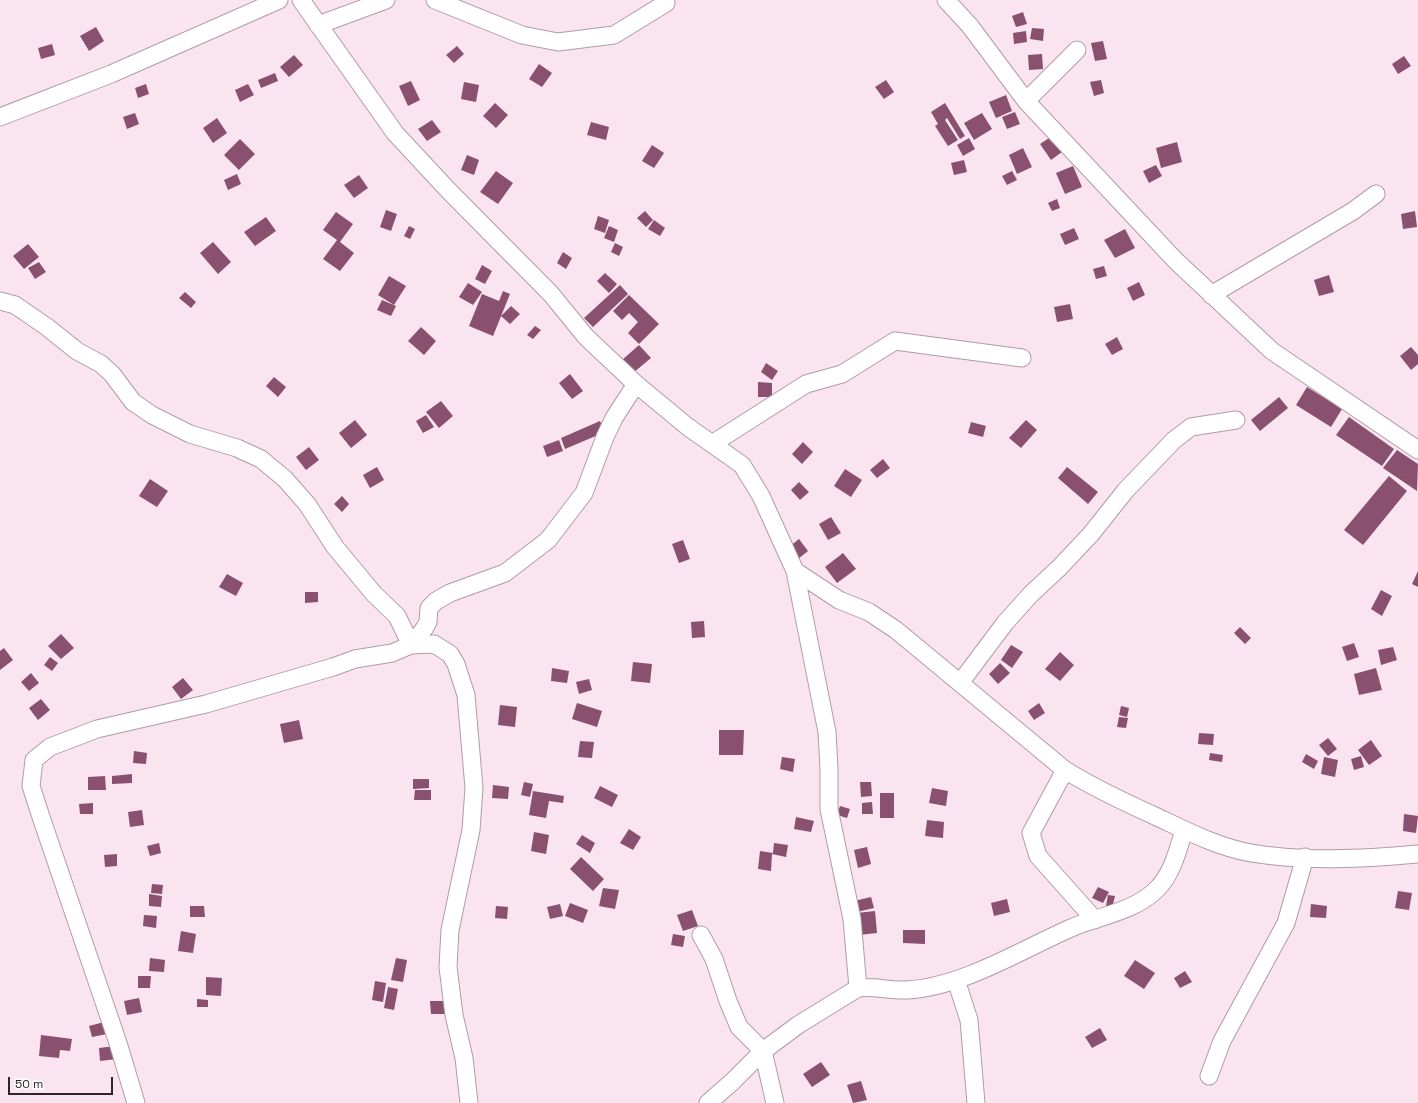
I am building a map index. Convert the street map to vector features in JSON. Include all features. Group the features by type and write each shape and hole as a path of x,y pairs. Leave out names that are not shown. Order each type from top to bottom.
{"street":[{"path":"0,117 111,74 279,0"},
{"path":"301,0 395,133 448,190 551,294 586,337 636,384 712,444 742,465 762,496 794,571 827,732 829,809 852,919 858,988"},
{"path":"318,25 386,0"},
{"path":"435,0 522,35 558,42 614,35 666,3"},
{"path":"946,0 970,26 1026,101 1175,260 1211,295 1272,351 1418,450"},
{"path":"1026,101 1077,50"},
{"path":"1211,295 1353,210 1376,194"},
{"path":"0,301 15,305 47,327 77,351 101,364 112,374 133,402 152,415 190,434 237,448 261,459 285,479 307,504 340,553 374,594 397,616 410,645"},
{"path":"712,444 806,384 842,374 895,342 1022,358"},
{"path":"410,645 424,629 428,622 429,608 436,600 450,593 505,573 548,540 584,493 605,437 614,418 636,384"},
{"path":"960,683 1005,624 1031,594 1059,568 1091,534 1126,490 1174,440 1191,427 1236,420"},
{"path":"794,571 839,600 870,612 896,630 1065,770 1088,784 1184,830 1220,845 1251,852 1306,857 1370,858 1418,854"},
{"path":"136,1103 118,1043 40,817 32,786 34,760 50,747 97,729 206,704 333,667 355,659 392,653 410,645 434,644 450,654 456,664 466,695 474,788 472,830 450,930 448,967 454,1015 464,1058 470,1103"},
{"path":"1065,770 1031,833 1038,856 1095,920"},
{"path":"708,1103 732,1082 763,1051 798,1025 858,988 868,987 907,990 956,980 1073,927 1128,909 1157,890 1173,865 1184,830"},
{"path":"1209,1076 1222,1041 1286,924 1306,857"},
{"path":"701,935 714,959 728,1002 739,1027 763,1051 775,1103"},
{"path":"956,980 969,1020 976,1103"}],"building":[{"path":"1023,12 1027,24 1016,27 1012,16"},
{"path":"96,27 104,41 89,51 80,36"},
{"path":"1032,28 1044,29 1043,41 1030,39"},
{"path":"1026,31 1027,42 1014,44 1013,33"},
{"path":"1103,41 1107,59 1095,61 1091,43"},
{"path":"52,44 55,55 41,59 38,48"},
{"path":"457,46 464,54 454,63 446,55"},
{"path":"1042,54 1043,69 1029,70 1028,55"},
{"path":"294,55 303,65 289,77 280,67"},
{"path":"1404,56 1411,66 1398,74 1392,64"},
{"path":"539,64 552,73 542,87 529,79"},
{"path":"275,73 278,81 261,88 258,80"},
{"path":"886,80 894,92 884,99 875,87"},
{"path":"1101,80 1104,93 1094,96 1090,82"},
{"path":"411,81 420,100 408,106 399,86"},
{"path":"464,82 479,85 476,102 461,99"},
{"path":"146,84 149,94 138,98 135,88"},
{"path":"248,84 254,95 240,102 235,90"},
{"path":"1006,95 1012,111 996,118 989,102"},
{"path":"495,103 508,115 496,128 483,116"},
{"path":"945,103 965,136 960,139 947,118 945,120 958,140 948,146 935,126 938,124 931,112"},
{"path":"1015,112 1020,124 1007,129 1002,117"},
{"path":"135,113 139,124 127,129 123,117"},
{"path":"982,113 992,129 974,140 964,123"},
{"path":"217,118 227,133 213,143 203,128"},
{"path":"432,120 441,132 427,141 418,129"},
{"path":"591,122 609,127 606,140 587,135"},
{"path":"1052,136 1062,152 1051,160 1040,144"},
{"path":"969,138 975,149 963,156 957,145"},
{"path":"240,139 255,154 239,170 224,155"},
{"path":"1177,142 1182,162 1161,168 1156,148"},
{"path":"652,145 664,153 654,168 642,161"},
{"path":"1023,148 1032,167 1017,174 1009,155"},
{"path":"467,155 479,160 474,175 461,170"},
{"path":"964,160 967,172 954,175 951,163"},
{"path":"1156,165 1162,176 1149,183 1143,171"},
{"path":"1073,166 1082,187 1065,194 1056,173"},
{"path":"496,171 513,183 498,204 480,192"},
{"path":"1012,171 1017,180 1007,185 1002,176"},
{"path":"237,174 241,184 228,190 224,180"},
{"path":"359,175 368,188 354,198 344,185"},
{"path":"1057,199 1060,208 1052,211 1048,203"},
{"path":"386,210 397,214 391,231 380,227"},
{"path":"645,211 653,220 646,227 637,218"},
{"path":"1415,211 1417,227 1403,229 1401,214"},
{"path":"336,212 353,224 340,242 354,253 340,271 323,259 337,240 323,230"},
{"path":"598,216 609,220 605,233 594,229"},
{"path":"266,217 276,231 255,246 244,232"},
{"path":"654,220 665,228 660,236 648,229"},
{"path":"409,226 415,229 410,239 404,236"},
{"path":"609,226 618,230 614,242 604,238"},
{"path":"1074,228 1079,239 1065,245 1060,234"},
{"path":"1125,229 1135,248 1115,258 1104,240"},
{"path":"213,242 231,262 218,274 200,253"},
{"path":"615,243 623,247 619,256 611,252"},
{"path":"28,244 39,257 24,269 13,256"},
{"path":"563,252 572,258 566,269 557,263"},
{"path":"39,262 46,272 35,279 28,268"},
{"path":"482,265 492,271 485,284 475,279"},
{"path":"1104,266 1107,276 1096,279 1093,269"},
{"path":"605,273 617,284 609,293 597,281"},
{"path":"1329,275 1334,292 1319,296 1314,280"},
{"path":"389,276 406,286 394,305 378,295"},
{"path":"1139,282 1145,295 1133,301 1127,288"},
{"path":"468,283 482,292 473,305 459,297"},
{"path":"620,285 628,294 593,327 584,318"},
{"path":"503,291 510,294 493,336 469,326 482,294 499,301"},
{"path":"185,292 196,302 191,308 179,298"},
{"path":"629,295 659,324 639,344 628,333 638,322 629,313 622,320 613,311"},
{"path":"382,300 396,306 391,316 377,310"},
{"path":"1070,304 1073,319 1057,322 1054,307"},
{"path":"511,306 520,314 510,324 501,316"},
{"path":"535,326 541,330 533,339 527,335"},
{"path":"421,327 436,341 424,355 408,341"},
{"path":"1117,337 1123,349 1112,355 1105,344"},
{"path":"639,345 651,358 633,373 622,360"},
{"path":"1411,347 1418,355 1418,364 1411,370 1400,356"},
{"path":"766,363 778,371 772,380 761,372"},
{"path":"570,374 583,391 572,399 559,383"},
{"path":"274,377 286,387 278,397 266,386"},
{"path":"758,382 772,383 772,397 758,397"},
{"path":"1307,387 1342,409 1331,427 1296,405"},
{"path":"1279,397 1288,408 1260,431 1251,420"},
{"path":"441,401 453,416 439,428 426,412"},
{"path":"426,415 434,427 423,433 416,421"},
{"path":"1349,417 1394,449 1382,466 1336,435"},
{"path":"355,420 367,435 351,448 339,433"},
{"path":"1026,420 1037,430 1021,448 1009,438"},
{"path":"600,421 605,432 565,449 561,438"},
{"path":"971,422 986,426 983,437 968,433"},
{"path":"559,440 563,451 547,457 543,446"},
{"path":"803,442 813,452 802,464 792,454"},
{"path":"309,447 319,460 306,470 296,457"},
{"path":"1397,450 1418,464 1417,491 1383,468"},
{"path":"883,459 890,468 877,478 870,470"},
{"path":"377,467 384,480 370,488 363,475"},
{"path":"1067,467 1098,492 1088,504 1058,478"},
{"path":"845,469 862,480 851,497 834,486"},
{"path":"1389,476 1407,491 1363,545 1344,530"},
{"path":"150,479 168,491 157,507 139,496"},
{"path":"799,482 809,492 800,500 791,490"},
{"path":"342,496 349,504 342,512 334,504"},
{"path":"831,517 841,533 828,540 819,524"},
{"path":"799,539 808,551 798,559 789,547"},
{"path":"683,540 690,559 679,563 672,544"},
{"path":"843,553 856,569 837,583 825,567"},
{"path":"1418,571 1418,587 1412,584"},
{"path":"227,574 243,583 236,596 219,587"},
{"path":"1381,590 1392,596 1382,616 1371,609"},
{"path":"305,592 318,592 318,602 305,603"},
{"path":"704,621 705,637 692,638 691,622"},
{"path":"1240,627 1251,638 1245,644 1234,633"},
{"path":"61,634 74,648 61,659 48,646"},
{"path":"1354,643 1359,657 1347,661 1342,647"},
{"path":"1011,645 1023,652 1012,668 1001,660"},
{"path":"1393,647 1397,660 1381,665 1378,650"},
{"path":"4,648 13,660 0,670 0,651"},
{"path":"1060,652 1074,665 1060,681 1045,669"},
{"path":"50,657 58,663 52,671 44,665"},
{"path":"633,662 652,664 650,683 631,681"},
{"path":"1000,663 1010,673 998,684 989,674"},
{"path":"552,668 569,671 567,683 551,681"},
{"path":"1376,668 1382,690 1359,695 1354,674"},
{"path":"31,673 39,683 29,691 21,682"},
{"path":"183,678 193,690 181,699 172,687"},
{"path":"589,679 592,690 579,694 576,682"},
{"path":"41,699 50,710 38,720 29,708"},
{"path":"577,703 602,711 597,727 572,719"},
{"path":"1039,703 1045,713 1034,720 1028,711"},
{"path":"500,705 517,707 515,727 498,725"},
{"path":"1121,706 1129,708 1127,717 1119,715"},
{"path":"1119,717 1128,718 1126,728 1117,727"},
{"path":"299,720 303,739 284,743 280,724"},
{"path":"719,730 744,730 743,755 719,755"},
{"path":"1199,733 1214,734 1213,745 1198,744"},
{"path":"1328,738 1337,749 1328,756 1319,745"},
{"path":"1371,740 1382,756 1369,765 1358,750"},
{"path":"580,741 594,742 592,758 578,757"},
{"path":"134,751 147,753 146,764 133,763"},
{"path":"1210,753 1223,755 1222,762 1209,760"},
{"path":"1306,754 1318,761 1314,769 1302,762"},
{"path":"1361,756 1364,767 1354,770 1351,759"},
{"path":"782,757 795,759 793,772 780,769"},
{"path":"1324,757 1338,760 1335,777 1321,774"},
{"path":"132,774 132,783 112,784 112,776"},
{"path":"105,776 106,790 88,790 88,777"},
{"path":"413,779 429,779 429,788 413,789"},
{"path":"524,782 533,784 530,797 521,795"},
{"path":"860,782 871,782 872,796 861,797"},
{"path":"493,785 509,787 508,799 492,798"},
{"path":"600,786 618,795 612,807 594,798"},
{"path":"932,788 948,791 946,806 929,803"},
{"path":"415,790 431,790 431,800 414,800"},
{"path":"533,791 564,796 563,803 549,801 546,818 529,815"},
{"path":"880,793 894,793 894,818 880,818"},
{"path":"872,802 873,814 862,814 862,803"},
{"path":"93,803 93,814 80,814 79,804"},
{"path":"840,806 850,809 847,818 837,815"},
{"path":"142,810 144,825 130,827 128,812"},
{"path":"1404,814 1418,816 1416,833 1403,831"},
{"path":"796,817 814,821 811,832 794,829"},
{"path":"927,820 944,822 943,838 925,836"},
{"path":"629,829 641,837 633,850 620,843"},
{"path":"534,832 549,835 546,854 531,851"},
{"path":"582,835 595,843 590,853 576,844"},
{"path":"159,843 161,853 150,856 147,846"},
{"path":"774,843 788,845 786,857 772,854 771,871 758,869 760,851 773,853"},
{"path":"867,847 871,864 858,868 854,850"},
{"path":"117,854 117,866 105,867 104,855"},
{"path":"581,857 604,879 593,891 570,869"},
{"path":"152,884 163,885 162,894 151,893"},
{"path":"1098,887 1109,892 1103,903 1092,898"},
{"path":"603,888 619,890 615,909 599,906"},
{"path":"1398,891 1412,893 1409,910 1395,908"},
{"path":"149,894 162,896 161,907 149,906"},
{"path":"1108,895 1115,896 1112,908 1106,906"},
{"path":"871,897 874,908 857,912 854,901"},
{"path":"1007,899 1010,912 994,916 991,903"},
{"path":"570,903 588,910 583,923 565,916"},
{"path":"560,904 563,916 550,919 547,907"},
{"path":"1311,904 1327,906 1326,918 1310,917"},
{"path":"190,906 204,906 205,917 190,917"},
{"path":"496,906 508,907 507,919 495,918"},
{"path":"692,910 698,926 683,931 677,915"},
{"path":"875,911 877,933 859,935 857,913"},
{"path":"144,915 157,916 156,928 143,926"},
{"path":"903,930 925,930 925,944 903,943"},
{"path":"181,931 196,934 193,953 178,951"},
{"path":"673,934 685,936 683,947 671,945"},
{"path":"150,958 165,960 164,972 149,971"},
{"path":"396,958 407,960 403,982 391,980"},
{"path":"1135,960 1155,973 1144,989 1124,976"},
{"path":"1185,971 1192,982 1180,988 1174,978"},
{"path":"138,976 151,976 150,988 138,988"},
{"path":"206,977 222,978 221,996 206,995"},
{"path":"375,981 386,983 383,1002 372,1000"},
{"path":"388,987 398,989 394,1010 384,1008"},
{"path":"139,998 142,1012 127,1015 124,1001"},
{"path":"197,999 208,1000 208,1007 197,1007"},
{"path":"430,1001 446,1001 447,1014 431,1014"},
{"path":"104,1022 107,1034 92,1037 89,1026"},
{"path":"1100,1028 1107,1040 1092,1048 1085,1037"},
{"path":"41,1035 72,1039 70,1051 60,1050 59,1058 39,1056"},
{"path":"115,1046 117,1059 100,1061 99,1048"},
{"path":"821,1062 830,1075 812,1087 803,1074"},
{"path":"861,1081 867,1100 853,1103 847,1085"}]}
